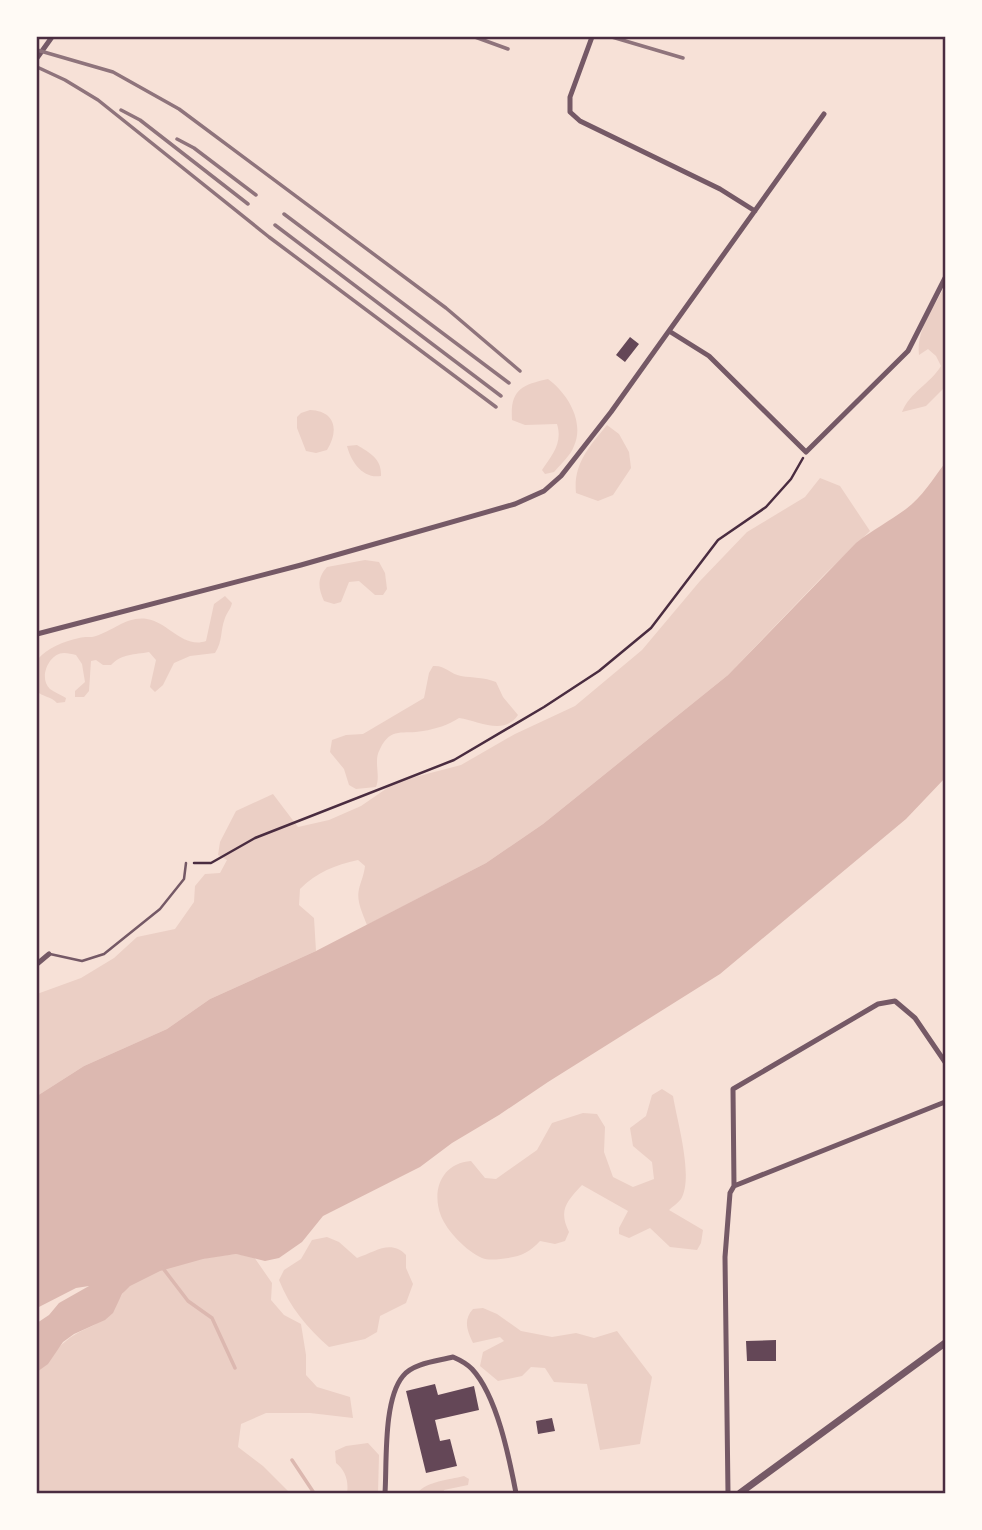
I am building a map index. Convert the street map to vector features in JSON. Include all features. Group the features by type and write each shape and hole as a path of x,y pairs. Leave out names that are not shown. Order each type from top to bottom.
{"street":[{"path":"37,58 52,37"},
{"path":"592,37 570,97 570,112 580,121 720,189 755,211"},
{"path":"37,634 301,565 531,498 544,491 561,476 824,114"},
{"path":"668,331 709,356 807,452 908,351 945,278"},
{"path":"37,964 49,954"},
{"path":"728,1493 725,1257 730,1193 734,1186 733,1089 878,1004 895,1001 915,1018 945,1062"},
{"path":"734,1186 800,1162 945,1102"},
{"path":"740,1493 945,1343"},
{"path":"385,1493 393,1396 404,1375 418,1367 453,1357 469,1366 484,1387 507,1447 516,1493"}],"lane":[{"path":"49,954 82,961 104,954 160,909 184,879 186,863"}],"path":[{"path":"186,863 211,863 255,838 454,760 599,671 651,628 718,540 766,506 791,479 807,452"}],"shaded area":[{"path":"945,286 945,387 926,406 902,412 910,399 941,366 936,356 928,349 919,355 919,346 927,319"},
{"path":"548,379 562,392 572,408 576,418 577,437 570,453 554,472 545,474 542,470 558,443 557,424 525,425 512,420 512,410 515,395 519,390"},
{"path":"310,410 325,414 333,423 333,436 327,450 316,453 306,451 297,428 297,417"},
{"path":"607,425 619,434 629,452 631,468 613,495 598,501 576,493 577,473 584,456"},
{"path":"357,445 377,461 381,476 363,472 351,458 347,446"},
{"path":"945,463 945,778 906,819 720,974 452,1143 420,1167 323,1216 302,1242 279,1258 265,1261 236,1254 203,1259 160,1271 130,1286 122,1294 113,1313 63,1342 48,1364 37,1372 37,1323 49,1315 59,1303 89,1286 76,1288 37,1308 37,1096 84,1066 167,1029 210,999 316,951 486,863 543,824 728,675 856,543 917,499"},
{"path":"820,478 840,486 870,531 728,675 543,824 486,863 367,925 358,898 365,866 358,860 320,874 300,889 299,905 314,918 316,951 210,999 167,1029 84,1066 37,1096 37,994 81,978 114,958 137,937 175,929 194,902 195,886 205,874 220,873 227,860 218,855 220,842 236,811 273,794 298,827 329,820 361,806 396,782 461,765 515,734 575,706 642,650 700,581 747,532 805,497"},
{"path":"365,560 379,562 385,573 387,589 383,595 375,595 359,581 349,582 341,602 334,604 324,601 320,583 321,575 327,567"},
{"path":"225,596 232,603 215,653 190,656 174,663 163,685 155,692 150,687 156,660 149,652 124,656 111,665 91,661 89,691 84,697 75,697 75,691 85,682 82,664 76,655 59,654 50,661 45,679 50,689 66,698 65,702 57,703 37,691 37,660 46,652 67,641 96,636 133,620 155,621 190,641 206,641 214,604"},
{"path":"433,666 461,676 496,682 503,697 518,715 506,725 491,726 459,718 433,729 393,734 384,742 378,754 376,787 356,789 349,785 344,769 330,752 332,740 346,735 363,734 424,698"},
{"path":"662,1089 673,1096 686,1177 681,1199 669,1210 703,1230 697,1250 670,1247 650,1228 629,1238 619,1234 619,1228 628,1211 582,1185 572,1196 564,1212 569,1232 565,1241 555,1244 540,1241 518,1256 495,1260 482,1258 464,1246 444,1222 437,1197 438,1188 446,1172 461,1163 471,1161 485,1178 496,1179 537,1150 552,1123 583,1113 597,1114 605,1127 604,1152 613,1177 633,1187 654,1179 652,1162 633,1146 630,1128 646,1116 652,1095"},
{"path":"327,1237 339,1242 357,1258 383,1248 400,1250 406,1255 406,1268 413,1284 406,1303 380,1316 377,1332 365,1339 329,1347 300,1316 279,1280 284,1270 301,1259 312,1240"},
{"path":"236,1254 254,1257 272,1283 271,1300 284,1315 301,1324 306,1375 317,1387 350,1397 353,1418 310,1413 266,1413 241,1424 238,1447 263,1466 290,1493 37,1493 37,1372 70,1338 107,1317 125,1290 139,1279 180,1264"},
{"path":"483,1308 497,1314 521,1331 552,1337 576,1333 594,1338 617,1331 652,1377 640,1444 600,1450 587,1384 554,1382 545,1368 531,1367 522,1376 498,1381 480,1366 483,1352 504,1341 500,1337 473,1343 468,1329 468,1317 473,1309"},
{"path":"368,1443 379,1455 378,1493 347,1493 347,1480 336,1463 335,1451 346,1446"},
{"path":"464,1476 469,1479 468,1485 444,1490 443,1493 417,1493 432,1483"}],"building":[{"path":"630,337 639,344 625,362 616,355"},
{"path":"776,1340 776,1361 747,1361 746,1341"},
{"path":"435,1384 438,1395 474,1386 479,1410 435,1420 440,1441 450,1439 457,1466 426,1473 406,1391"},
{"path":"552,1418 555,1431 538,1434 536,1421"}],"waterway":[{"path":"162,1267 188,1301 212,1318 235,1368"},
{"path":"292,1460 314,1493"}],"railway":[{"path":"475,37 508,49"},
{"path":"612,37 683,58"},
{"path":"37,50 113,72 179,109 446,308 520,371"},
{"path":"37,67 98,100 269,237 496,407"},
{"path":"121,110 140,120 248,204"},
{"path":"177,139 194,148 256,195"},
{"path":"284,214 509,383"},
{"path":"275,225 501,396"}]}
